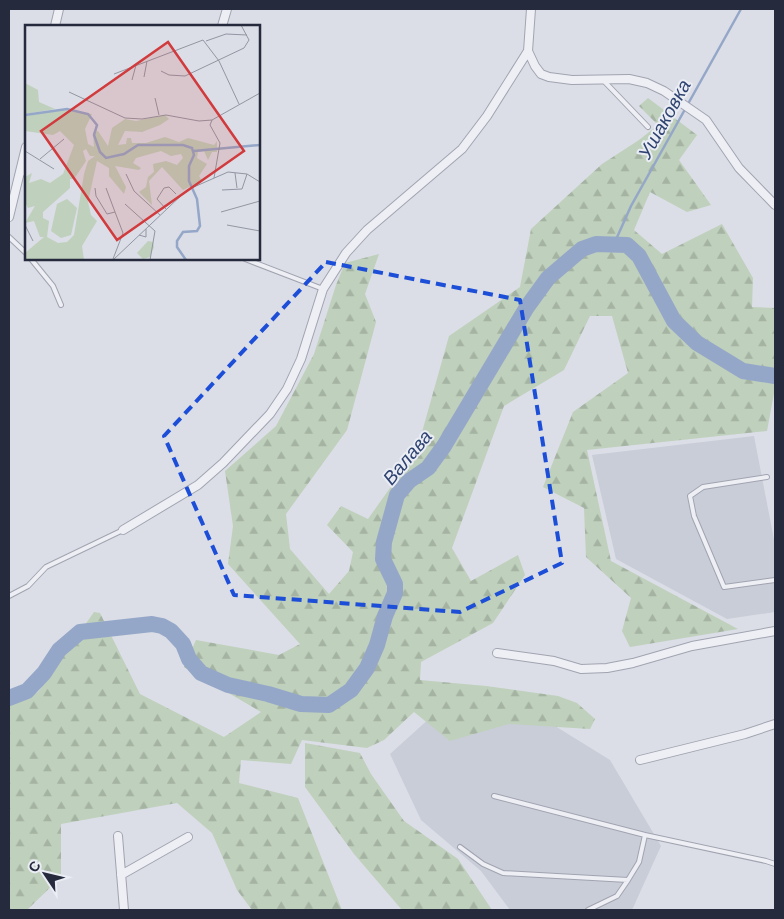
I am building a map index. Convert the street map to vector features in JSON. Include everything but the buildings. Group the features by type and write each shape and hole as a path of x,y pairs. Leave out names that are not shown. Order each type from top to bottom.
{"street":[{"path":"55,25 59,9"},
{"path":"222,25 226,9"},
{"path":"531,9 528,51 534,66 541,74 572,80 628,79 647,83 664,91 706,120 740,168 775,206"},
{"path":"123,530 198,485 223,463 270,414 286,389 301,359 324,289 346,254 367,230 462,149 487,116 528,51"},
{"path":"9,217 24,172 25,160"},
{"path":"497,653 554,661 581,669 607,668 692,646 775,631"},
{"path":"640,760 745,734 775,724"},
{"path":"118,836 124,910"},
{"path":"121,875 188,837"}],"lane":[{"path":"602,79 648,126"},
{"path":"9,237 25,252"},
{"path":"32,260 53,286 61,305"},
{"path":"248,260 324,289"},
{"path":"767,477 703,487 690,496 694,516 724,587 775,580"},
{"path":"9,596 28,586 46,567 123,530"},
{"path":"494,796 645,835 775,864"},
{"path":"588,910 617,896 639,862 645,835"},
{"path":"460,847 483,864 503,873 628,880"}],"highlighted area":[{"path":"326,262 520,300 562,563 460,612 234,595 164,436"}],"shaded area":[{"path":"754,436 775,545 775,612 727,619 616,559 592,455"},
{"path":"452,698 547,721 610,760 661,846 632,910 510,910 481,871 421,820 390,754"}],"green space":[{"path":"648,98 697,135 679,160 711,205 687,212 650,192 634,230 662,254 722,224 753,278 752,307 775,308 775,388 767,431 587,450 611,561 738,629 630,647 622,631 631,598 586,557 584,508 543,487 573,412 628,373 612,316 590,316 564,370 504,406 452,548 471,581 518,555 525,575 493,623 421,662 420,680 486,686 558,696 577,703 595,719 590,729 509,724 450,741 414,712 384,740 367,748 302,740 291,764 241,760 239,783 298,798 342,910 252,910 237,890 212,833 177,803 61,824 61,877 27,910 9,910 9,705 38,692 94,612 100,613 140,694 224,737 261,712 184,667 196,640 279,655 300,644 228,564 233,526 225,471 276,426 314,354 345,263 379,254 365,294 376,322 347,430 286,514 290,549 329,594 349,571 353,552 327,525 341,506 368,519 417,450 449,336 520,287 531,229 602,164 658,125 639,106"},
{"path":"305,743 360,753 371,774 404,821 458,859 492,910 402,910 354,854 305,787"}],"waterway":[{"name":"Ушаковка","path":"614,244 631,206 741,9"},
{"name":"Валава","path":"9,698 27,691 44,673 59,650 80,632 152,624 162,626 171,631 183,644 189,659 201,673 228,685 301,704 329,705 351,690 367,668 395,593 395,584 383,559 384,542 397,495 409,481 428,468 444,446 527,307 548,278 582,249 596,244 627,245 639,256 674,321 697,343 743,371 775,376"}]}
